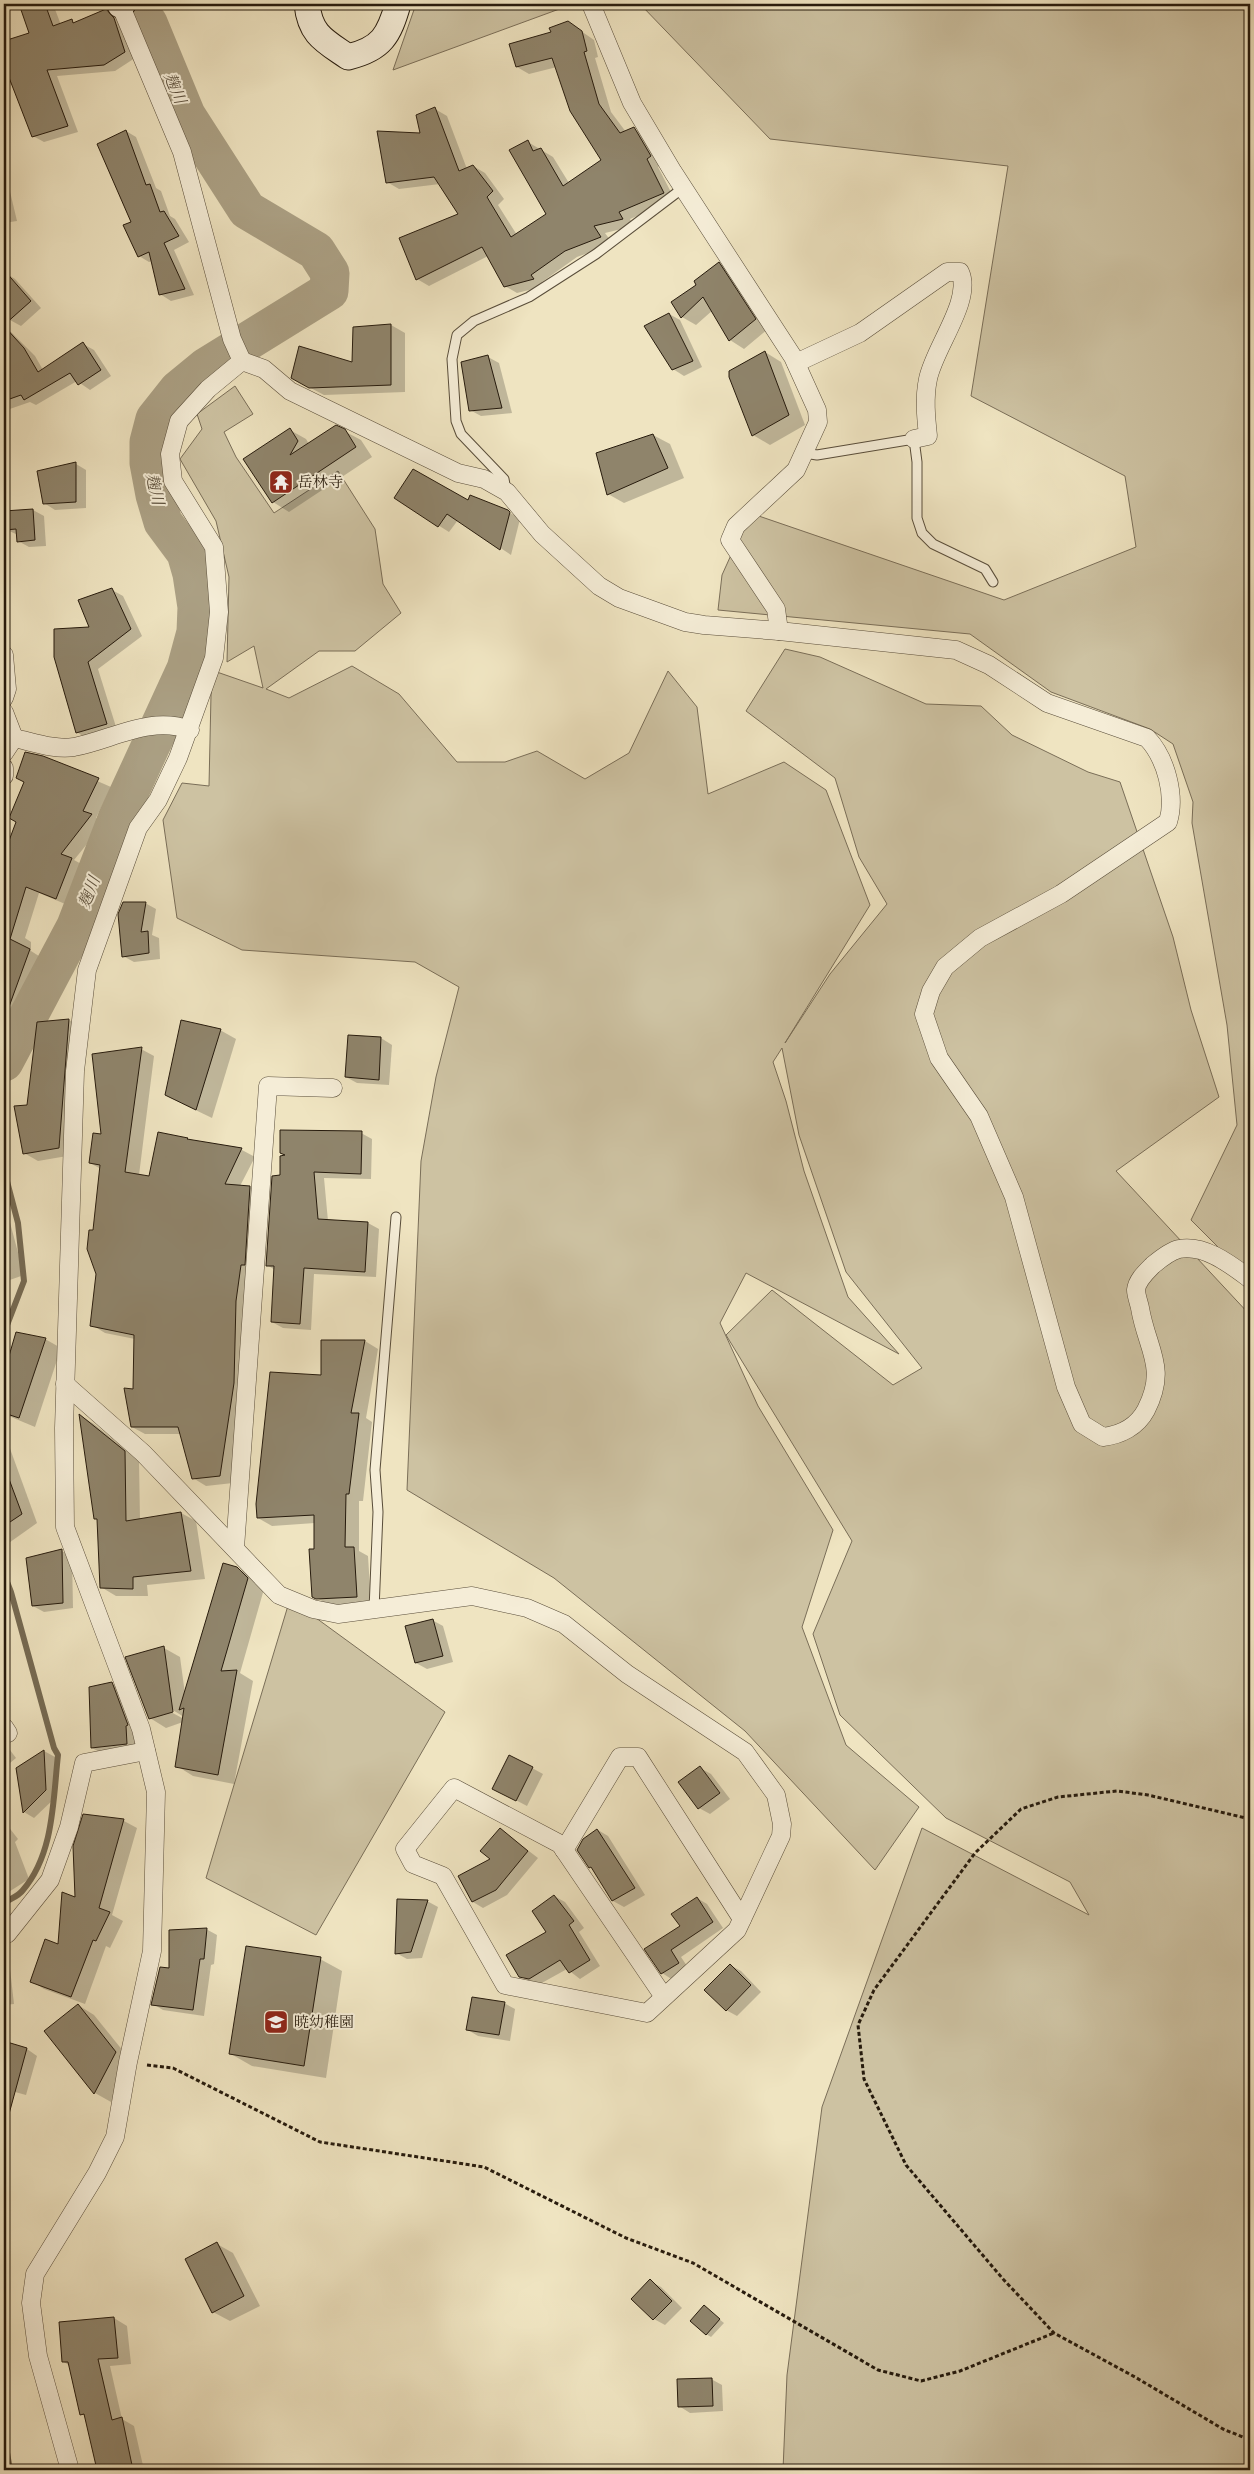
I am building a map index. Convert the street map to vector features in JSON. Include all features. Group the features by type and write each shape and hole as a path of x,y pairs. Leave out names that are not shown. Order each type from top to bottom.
{"street":[{"path":"121,4 182,152 232,339 242,359 264,369 290,391 458,473 484,479 507,492 542,534 599,586 620,598 685,622 963,652 990,665 1047,703 1147,738 1156,748 1164,767 1172,810 1168,822 1061,894 980,938 945,968 931,991 924,1014 939,1058 979,1116 1014,1197 1066,1387 1082,1424 1103,1438 1119,1435 1143,1416 1155,1392 1156,1370 1141,1317 1136,1289 1143,1274 1159,1260 1178,1249 1198,1250 1223,1260 1250,1279"},
{"path":"307,4 308,20 321,38 348,57 368,52 391,30 398,4"},
{"path":"591,4 632,103 683,188 796,363 817,410 818,422 796,470 736,526 730,540 776,609 779,631"},
{"path":"796,363 860,333 947,272 960,272 963,279 961,300 942,341 928,378 925,408 928,436 914,439"},
{"path":"70,2470 38,2356 31,2302 35,2274 97,2174 116,2137 128,2062 152,1951 156,1792 140,1729 65,1527 65,1384 75,1071 87,970 138,828 158,800 214,658 219,604 214,547 173,482 170,454 179,421 208,389 242,359"},
{"path":"4,655 7,689 4,698"},
{"path":"4,712 14,738"},
{"path":"14,738 56,748 74,747 147,726 185,728"},
{"path":"4,753 14,738"},
{"path":"4,768 4,776"},
{"path":"235,1548 268,1086 334,1088"},
{"path":"65,1384 143,1453 280,1595 313,1609 338,1614 472,1596 527,1608 564,1624 634,1679 745,1752 776,1795 782,1824 781,1836 737,1930 664,1998 647,2013 505,1985 443,1876 413,1864 405,1849 454,1788 560,1844 664,1998"},
{"path":"8,1934 50,1880 69,1827 84,1763 146,1751"},
{"path":"564,1850 620,1757 638,1757 742,1919"}],"lane":[{"path":"507,492 504,479 461,434 456,421 452,359 457,335 474,321 529,297 596,254 683,188"},
{"path":"804,453 817,455 914,439 917,462 917,518 922,533 933,544 985,570 993,582"},
{"path":"374,1610 378,1512 375,1470 396,1217"}],"path":[{"path":"1250,1819 1148,1795 1117,1790 1058,1797 1021,1809 975,1853 874,1990 858,2025 864,2079 906,2165 1003,2279 1054,2333 1135,2377 1222,2429 1250,2440"},
{"path":"128,2062 172,2068 320,2142 484,2167 626,2238 693,2263 878,2370 921,2381 960,2371 1054,2333"}],"shaded area":[{"path":"416,4 573,4 393,70"},
{"path":"640,4 1250,4 1250,1279 1191,1220 1237,1125 1227,1025 1192,823 1193,802 1173,744 1150,729 1051,692 970,634 718,610 722,575 750,513 1004,600 1136,547 1125,476 971,396 1008,166 770,139"},
{"path":"235,386 253,414 224,432 236,457 274,513 338,471 375,529 383,584 401,613 355,651 319,651 266,689 289,698 352,666 399,694 457,762 505,762 537,751 585,779 629,753 668,671 697,707 708,794 784,762 826,790 870,905 785,1043 830,974 887,904 859,857 835,778 746,711 785,649 820,657 926,704 981,706 1012,735 1088,772 1120,782 1173,937 1191,1010 1219,1097 1116,1171 1250,1315 1250,2470 783,2470 787,2375 822,2107 922,1828 1089,1915 1070,1882 946,1818 840,1715 813,1634 852,1541 726,1335 772,1290 893,1385 922,1368 846,1272 799,1135 782,1048 773,1062 786,1101 804,1171 848,1297 899,1354 746,1273 720,1323 758,1406 833,1530 802,1627 846,1745 919,1807 875,1870 745,1731 554,1578 407,1490 421,1161 436,1077 459,987 415,962 242,950 177,918 163,820 182,783 209,786 211,695 214,671 263,688 254,646 227,662 229,577 216,521 180,459 202,429 197,414"},
{"path":"290,1599 445,1712 316,1935 206,1878"}],"building":[{"path":"19,4 45,4 53,26 72,19 73,23 106,9 114,18 125,52 104,65 47,70 68,126 32,137 8,75 4,76 4,41 29,33"},
{"path":"568,21 582,31 587,51 584,52 599,104 620,133 634,127 651,156 647,159 664,193 619,212 623,219 594,226 601,237 565,251 531,275 534,279 504,287 482,247 416,280 399,238 458,214 434,177 386,183 377,131 420,133 416,115 435,107 459,171 473,165 493,191 487,197 511,237 546,214 509,150 528,140 533,151 541,148 563,186 601,160 570,111 552,58 516,67 509,44 551,32 549,28"},
{"path":"126,130 146,185 150,184 160,212 164,211 179,236 164,243 185,289 159,295 149,252 138,257 123,225 131,222 97,144"},
{"path":"719,262 756,319 729,341 703,297 681,318 671,302 696,285 694,281"},
{"path":"4,270 31,301 4,325"},
{"path":"669,313 693,361 672,370 644,326"},
{"path":"391,324 391,385 309,388 291,378 299,346 352,362 353,327"},
{"path":"4,326 24,348 38,372 83,342 101,370 78,385 70,373 24,400 21,395 4,401"},
{"path":"765,351 789,415 752,436 729,377 729,371"},
{"path":"488,355 502,408 469,411 461,362"},
{"name":"岳林寺","path":"336,425 345,429 356,447 272,503 243,459 290,428 298,441 290,455"},
{"path":"653,434 668,468 607,495 596,453"},
{"path":"76,462 76,502 43,504 37,471"},
{"path":"413,469 468,500 470,495 508,510 510,512 500,550 447,514 438,527 394,498"},
{"path":"33,509 35,540 17,542 16,529 4,530 4,511"},
{"path":"112,588 131,629 88,662 107,724 76,733 54,657 54,629 89,627 78,600"},
{"path":"25,752 43,756 99,778 83,811 92,814 61,854 72,858 56,899 26,887 10,939 30,949 6,1015 4,1015 4,854 16,822 9,818 24,782 16,778"},
{"path":"123,902 146,902 141,932 148,931 149,953 122,957 118,914"},
{"path":"69,1019 59,1148 23,1154 14,1106 27,1105 37,1022"},
{"path":"181,1020 221,1029 196,1110 165,1095"},
{"path":"348,1035 381,1037 379,1080 345,1077"},
{"path":"142,1047 125,1172 149,1176 158,1132 242,1148 225,1184 250,1186 245,1265 241,1265 236,1301 234,1383 220,1476 192,1479 178,1427 131,1427 124,1388 133,1389 134,1335 90,1326 96,1274 87,1249 89,1230 93,1230 100,1165 89,1163 93,1133 101,1134 92,1054"},
{"path":"280,1130 362,1131 361,1174 314,1172 318,1219 368,1222 365,1272 304,1268 300,1324 271,1322 274,1266 266,1266 272,1176 280,1175 280,1156 285,1155 280,1153"},
{"path":"16,1332 46,1338 19,1418 4,1413 4,1373"},
{"path":"321,1340 365,1340 351,1413 359,1413 349,1494 346,1494 345,1547 354,1547 357,1597 316,1599 312,1597 309,1549 314,1549 314,1515 257,1518 256,1504 270,1372 321,1375"},
{"path":"79,1414 125,1451 126,1521 181,1512 191,1571 133,1577 133,1589 100,1588 97,1519 94,1519"},
{"path":"4,1471 6,1471 22,1514 4,1526"},
{"path":"62,1549 63,1603 32,1606 26,1558"},
{"path":"223,1563 237,1567 248,1578 221,1671 237,1670 218,1775 175,1767 184,1708 179,1710"},
{"path":"433,1619 443,1656 415,1663 405,1626"},
{"path":"164,1646 173,1712 149,1719 125,1657"},
{"path":"112,1682 128,1725 126,1726 127,1744 91,1748 89,1687"},
{"path":"44,1750 46,1790 23,1813 16,1768"},
{"path":"509,1755 533,1767 516,1801 492,1789"},
{"path":"700,1766 720,1793 698,1809 678,1782"},
{"path":"83,1814 124,1819 99,1908 110,1912 96,1941 93,1940 71,1997 30,1982 45,1939 58,1944 62,1892 75,1897 73,1846"},
{"path":"500,1828 528,1851 496,1890 472,1902 458,1876 490,1859 480,1851"},
{"path":"597,1829 635,1888 612,1901 591,1867 589,1868 577,1850 583,1839"},
{"path":"554,1895 574,1921 569,1925 590,1960 569,1973 560,1960 529,1979 519,1977 506,1955 546,1932 532,1911"},
{"path":"697,1897 713,1922 671,1950 679,1963 661,1974 644,1949 680,1926 671,1914"},
{"path":"397,1899 428,1900 411,1952 395,1954"},
{"path":"207,1928 204,1959 200,1959 193,2010 151,2005 160,1967 169,1968 169,1930"},
{"path":"246,1946 321,1957 304,2066 229,2054"},
{"path":"730,1964 751,1985 726,2011 704,1990"},
{"path":"472,1997 505,2002 499,2035 466,2030"},
{"path":"78,2004 116,2052 94,2094 44,2031"},
{"path":"7,2042 27,2048 9,2114 4,2114 4,2051"},
{"path":"217,2242 244,2296 212,2313 185,2259"},
{"path":"650,2279 672,2301 653,2320 631,2299"},
{"path":"704,2305 720,2319 706,2335 690,2321"},
{"path":"114,2317 118,2358 98,2359 112,2420 122,2417 133,2470 97,2470 84,2414 80,2415 68,2362 62,2362 59,2322"},
{"path":"712,2378 713,2406 678,2407 677,2379"}],"waterway":[{"name":"麹川","path":"4,1062 76,926 117,819 186,669 196,632 197,607 192,574 186,553 163,522 155,495 149,463 149,442 155,419 178,390 206,367 329,291 330,273 316,251 247,210 186,115 148,23"},
{"path":"4,1170 18,1223 24,1281 4,1333"},
{"path":"4,1574 11,1592 54,1748 58,1755 53,1808 41,1860 33,1876 21,1892 4,1903"},
{"path":"4,2435 10,2470"}],"place":[{"name":"岳林寺","path":"281,482"},
{"name":"暁幼稚園","path":"276,2022"}]}
